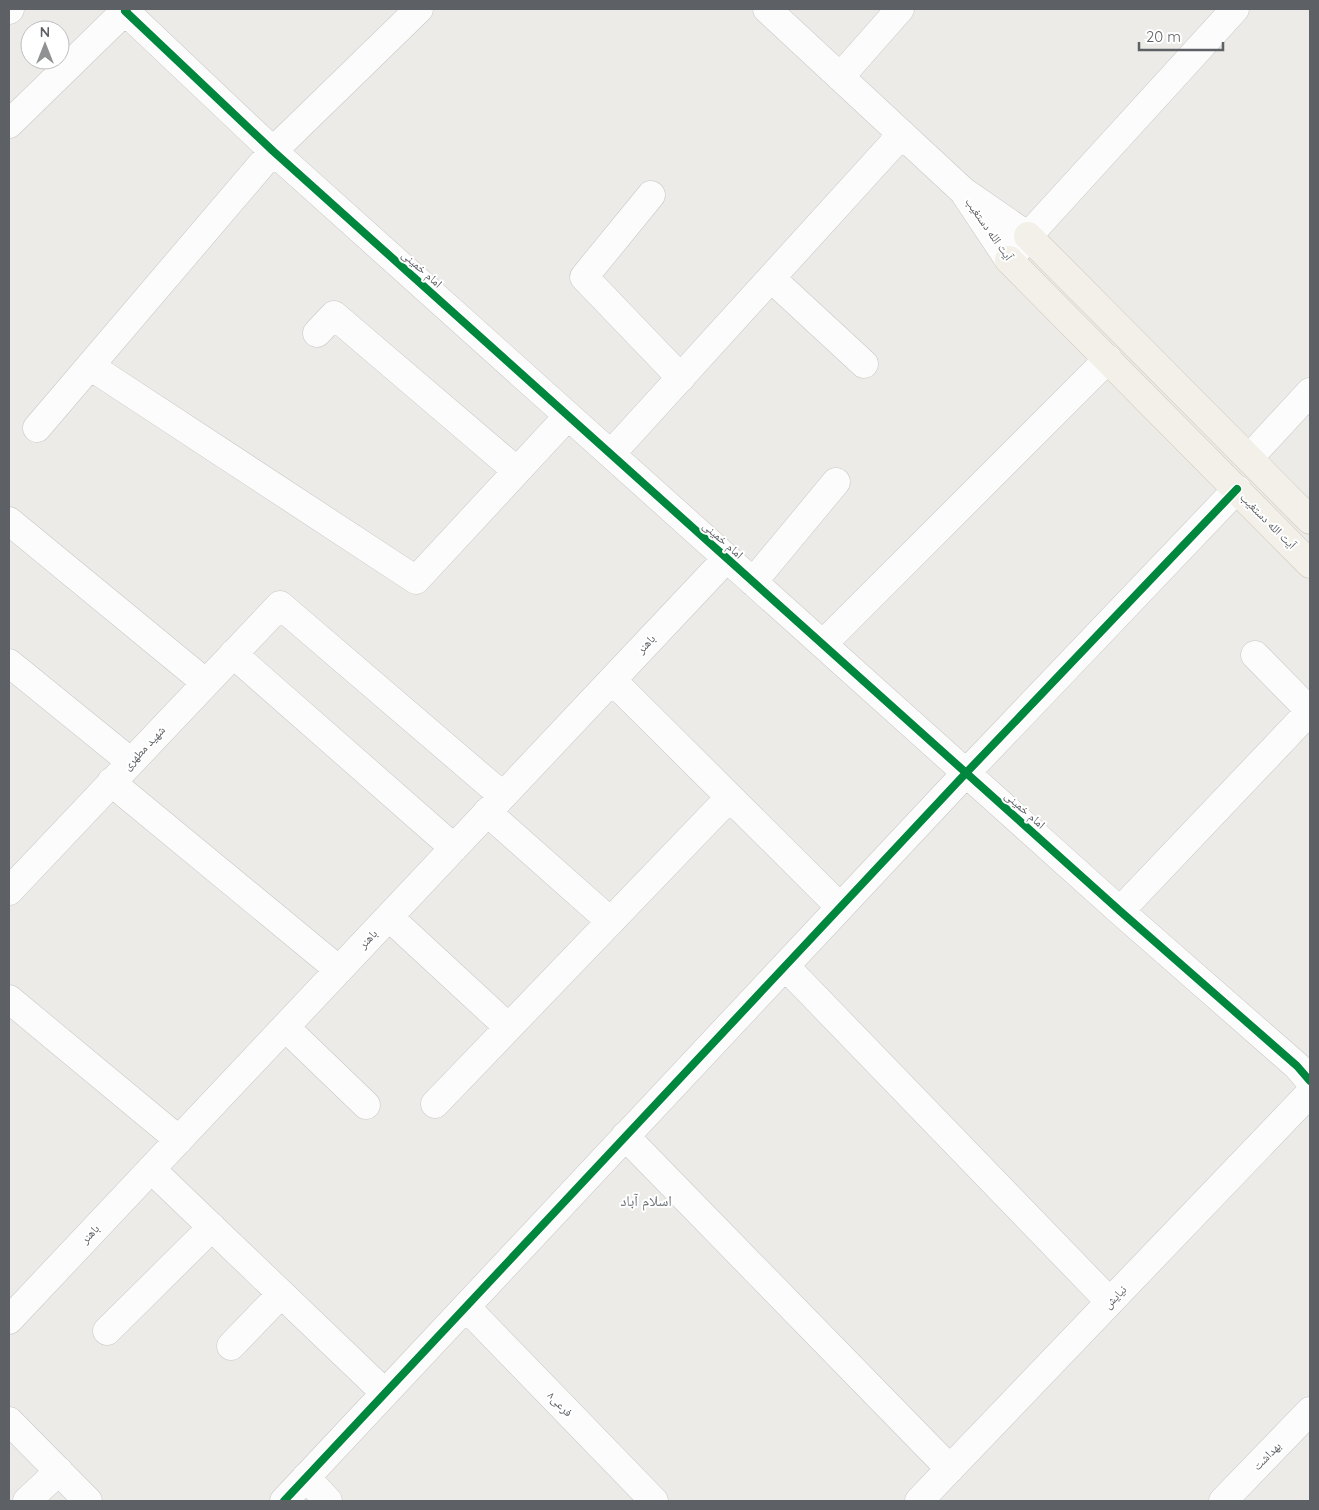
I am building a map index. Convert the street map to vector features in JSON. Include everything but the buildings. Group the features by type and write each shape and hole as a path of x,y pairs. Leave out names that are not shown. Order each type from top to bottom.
{"main road":[{"name":"آیت الله دستغیب","path":"1028,236 1310,520"},
{"name":"آیت الله دستغیب","path":"1009,260 1310,564"}],"street":[{"path":"9,124 125,9"},
{"name":"امام خمینی","path":"125,9 273,151 1120,911 1306,1066"},
{"path":"37,428 273,151 419,9"},
{"path":"840,77 900,9"},
{"path":"1009,260 1028,236 1235,9"},
{"path":"777,12 840,77 963,191"},
{"path":"611,454 902,134"},
{"name":"آیت الله دستغیب","path":"963,191 1028,236"},
{"name":"آیت الله دستغیب","path":"963,191 1009,260"},
{"path":"651,195 584,277 681,378"},
{"path":"771,278 864,364"},
{"path":"317,333 334,315 517,471"},
{"path":"823,644 1108,359"},
{"path":"90,366 416,580 568,416"},
{"path":"1249,458 1310,392"},
{"path":"753,582 836,482"},
{"path":"284,1501 966,773 1237,489"},
{"path":"9,520 206,683"},
{"name":"باهنر","path":"12,1310 179,1140 727,558"},
{"name":"شهید مطهری","path":"9,891 280,605 495,804"},
{"path":"233,654 454,848"},
{"path":"1120,911 1310,711 1254,655"},
{"path":"9,663 131,762"},
{"path":"612,680 840,908"},
{"path":"111,782 339,970"},
{"path":"435,1104 730,797"},
{"path":"495,804 610,921"},
{"path":"389,917 508,1028"},
{"path":"785,966 1110,1302"},
{"path":"9,999 179,1140"},
{"path":"285,1028 366,1106"},
{"name":"نیایش","path":"919,1501 1310,1093"},
{"path":"625,1136 950,1469"},
{"path":"151,1169 385,1393"},
{"path":"107,1331 212,1227"},
{"path":"231,1346 281,1294"},
{"name":"فرعی۸","path":"466,1307 654,1501"},
{"name":"بهداشت","path":"1223,1501 1310,1411"},
{"path":"9,1421 88,1501"},
{"path":"27,1501 59,1471"},
{"path":"306,1477 328,1501"}],"cycle path":[{"path":"127,9 125,11 273,151 1120,911 1297,1066 1310,1081"},
{"path":"284,1501 966,773 1237,489"}],"district":[{"name":"اسلام آباد","path":"646,1201"}]}
